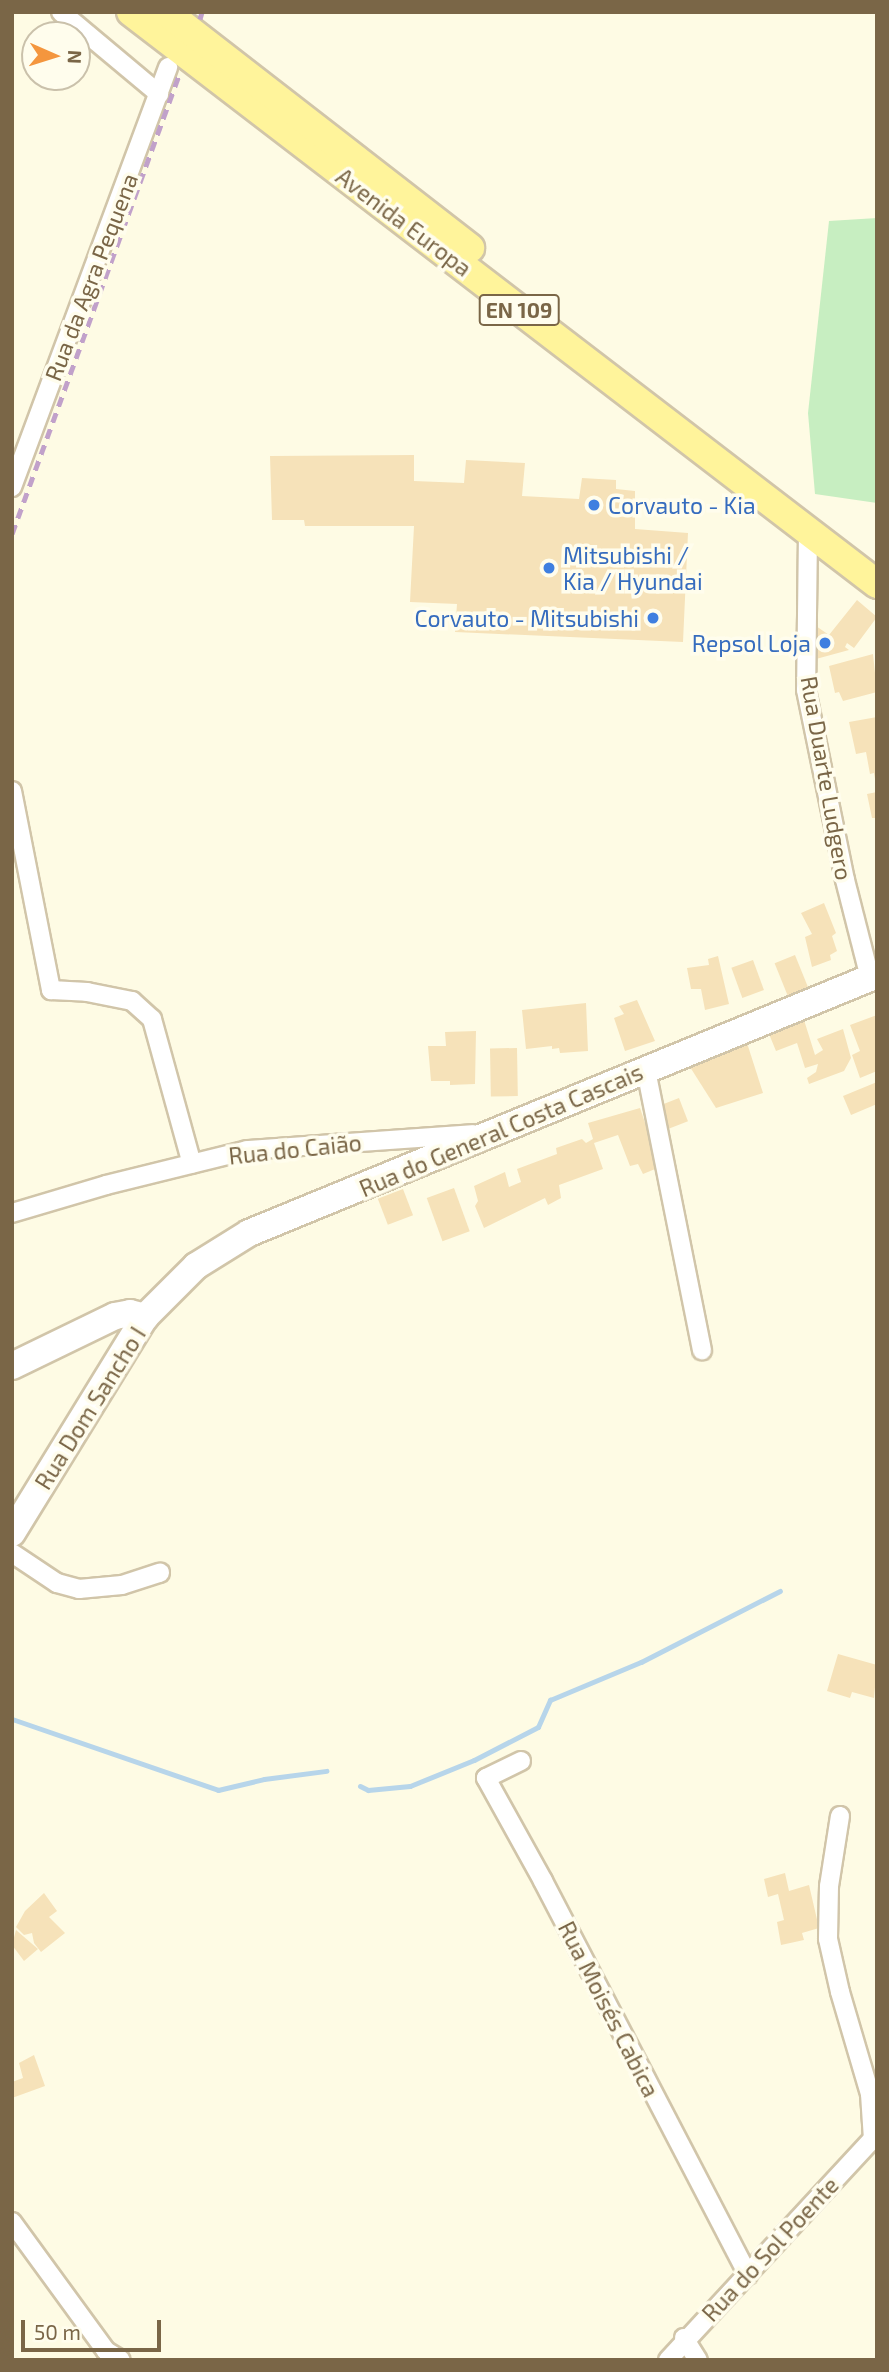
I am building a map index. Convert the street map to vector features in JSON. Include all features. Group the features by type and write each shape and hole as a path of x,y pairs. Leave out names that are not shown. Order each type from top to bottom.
{"main road":[{"name":"Avenida Europa","path":"131,12 877,584"},
{"name":"Avenida Europa","path":"166,12 877,562"},
{"name":"Rua do General Costa Cascais","path":"145,1317 196,1266 250,1233 874,977"},
{"path":"12,1366 115,1316 130,1313 145,1317"},
{"name":"Rua Dom Sancho I","path":"12,1533 145,1317"}],"street":[{"path":"61,12 159,94"},
{"name":"Rua da Agra Pequena","path":"12,487 168,67"},
{"name":"Rua Duarte Ludgero","path":"808,533 806,690 845,880 874,977"},
{"path":"12,791 51,990 87,992 132,1001 152,1019 191,1164"},
{"path":"646,1070 702,1350"},
{"name":"Rua do Caião","path":"12,1213 247,1150 501,1132"},
{"path":"12,1553 57,1583 79,1589 122,1585 160,1573"},
{"name":"Rua Moisés Cabica","path":"521,1761 486,1778 543,1881 748,2275"},
{"name":"Rua do Sol Poente","path":"667,2360 684,2338 748,2275 875,2138 870,2094 839,1992 828,1939 829,1886 840,1816"},
{"path":"12,2222 106,2351 121,2360"},
{"path":"684,2338 698,2360"}],"green space":[{"path":"877,218 877,503 815,494 808,413 829,221"}],"building":[{"name":"Mitsubishi / Kia / Hyundai","path":"414,455 414,481 464,483 466,460 525,463 522,496 579,499 582,478 616,480 616,489 635,491 635,529 688,533 683,642 455,632 457,604 410,602 414,526 305,526 304,520 272,520 270,456"},
{"path":"857,600 877,617 854,648 847,643 845,647 849,650 816,659 816,626 829,635"},
{"path":"873,654 877,692 843,701 839,692 835,693 829,666"},
{"path":"877,717 875,779 874,773 870,774 866,752 856,754 849,722"},
{"path":"877,792 877,818 872,818 867,794"},
{"path":"824,903 836,933 832,936 837,951 830,955 831,960 812,967 805,937 812,934 801,913"},
{"path":"795,955 810,993 790,1001 775,963"},
{"path":"718,956 729,1004 705,1010 701,989 691,989 687,968 709,965 708,959"},
{"path":"753,960 764,990 742,998 731,968"},
{"path":"637,1000 655,1041 625,1051 614,1018 624,1014 619,1006"},
{"path":"586,1003 588,1051 560,1053 559,1048 552,1049 552,1046 526,1049 522,1010"},
{"path":"877,1015 877,1071 860,1078 852,1055 860,1051 850,1025"},
{"path":"804,1020 815,1055 823,1050 817,1039 843,1029 851,1058 844,1071 809,1084 807,1078 816,1072 818,1064 805,1068 797,1043 776,1051 769,1034"},
{"path":"476,1031 475,1084 450,1085 450,1081 431,1081 428,1046 446,1046 445,1032"},
{"path":"747,1043 763,1093 716,1108 690,1067"},
{"path":"490,1048 517,1048 518,1096 491,1096"},
{"path":"877,1082 877,1104 851,1115 843,1096"},
{"path":"679,1098 688,1121 667,1129 658,1106"},
{"path":"640,1108 660,1167 643,1174 638,1164 630,1166 618,1135 594,1143 603,1169 559,1185 561,1198 548,1205 545,1198 484,1228 475,1206 478,1201 474,1186 505,1172 509,1187 521,1182 517,1169 557,1154 556,1148 582,1139 586,1143 593,1139 588,1123"},
{"path":"454,1188 470,1231 442,1241 427,1198"},
{"path":"403,1189 413,1215 388,1225 378,1199"},
{"path":"838,1654 877,1665 874,1698 852,1692 850,1698 827,1691"},
{"path":"785,1873 789,1891 809,1885 819,1928 802,1933 804,1940 781,1945 777,1922 784,1920 778,1894 768,1897 764,1879"},
{"path":"44,1893 57,1911 49,1917 65,1933 41,1952 34,1943 32,1933 24,1935 16,1927 25,1911"},
{"path":"16,1930 38,1949 24,1961 12,1945"},
{"path":"34,2055 45,2086 12,2098 12,2082 23,2078 19,2063"}],"waterway":[{"path":"360,1786 368,1790 410,1786 474,1760 538,1727 550,1700 641,1662 780,1591"},
{"path":"12,1719 218,1790 264,1779 326,1771"}],"railway":[{"path":"200,19 202,12"},
{"path":"12,534 179,74"}],"place":[{"name":"Corvauto - Kia","path":"594,505"},
{"name":"Mitsubishi / Kia / Hyundai","path":"549,568"},
{"name":"Corvauto - Mitsubishi","path":"653,618"},
{"name":"Repsol Loja","path":"825,643"}]}
